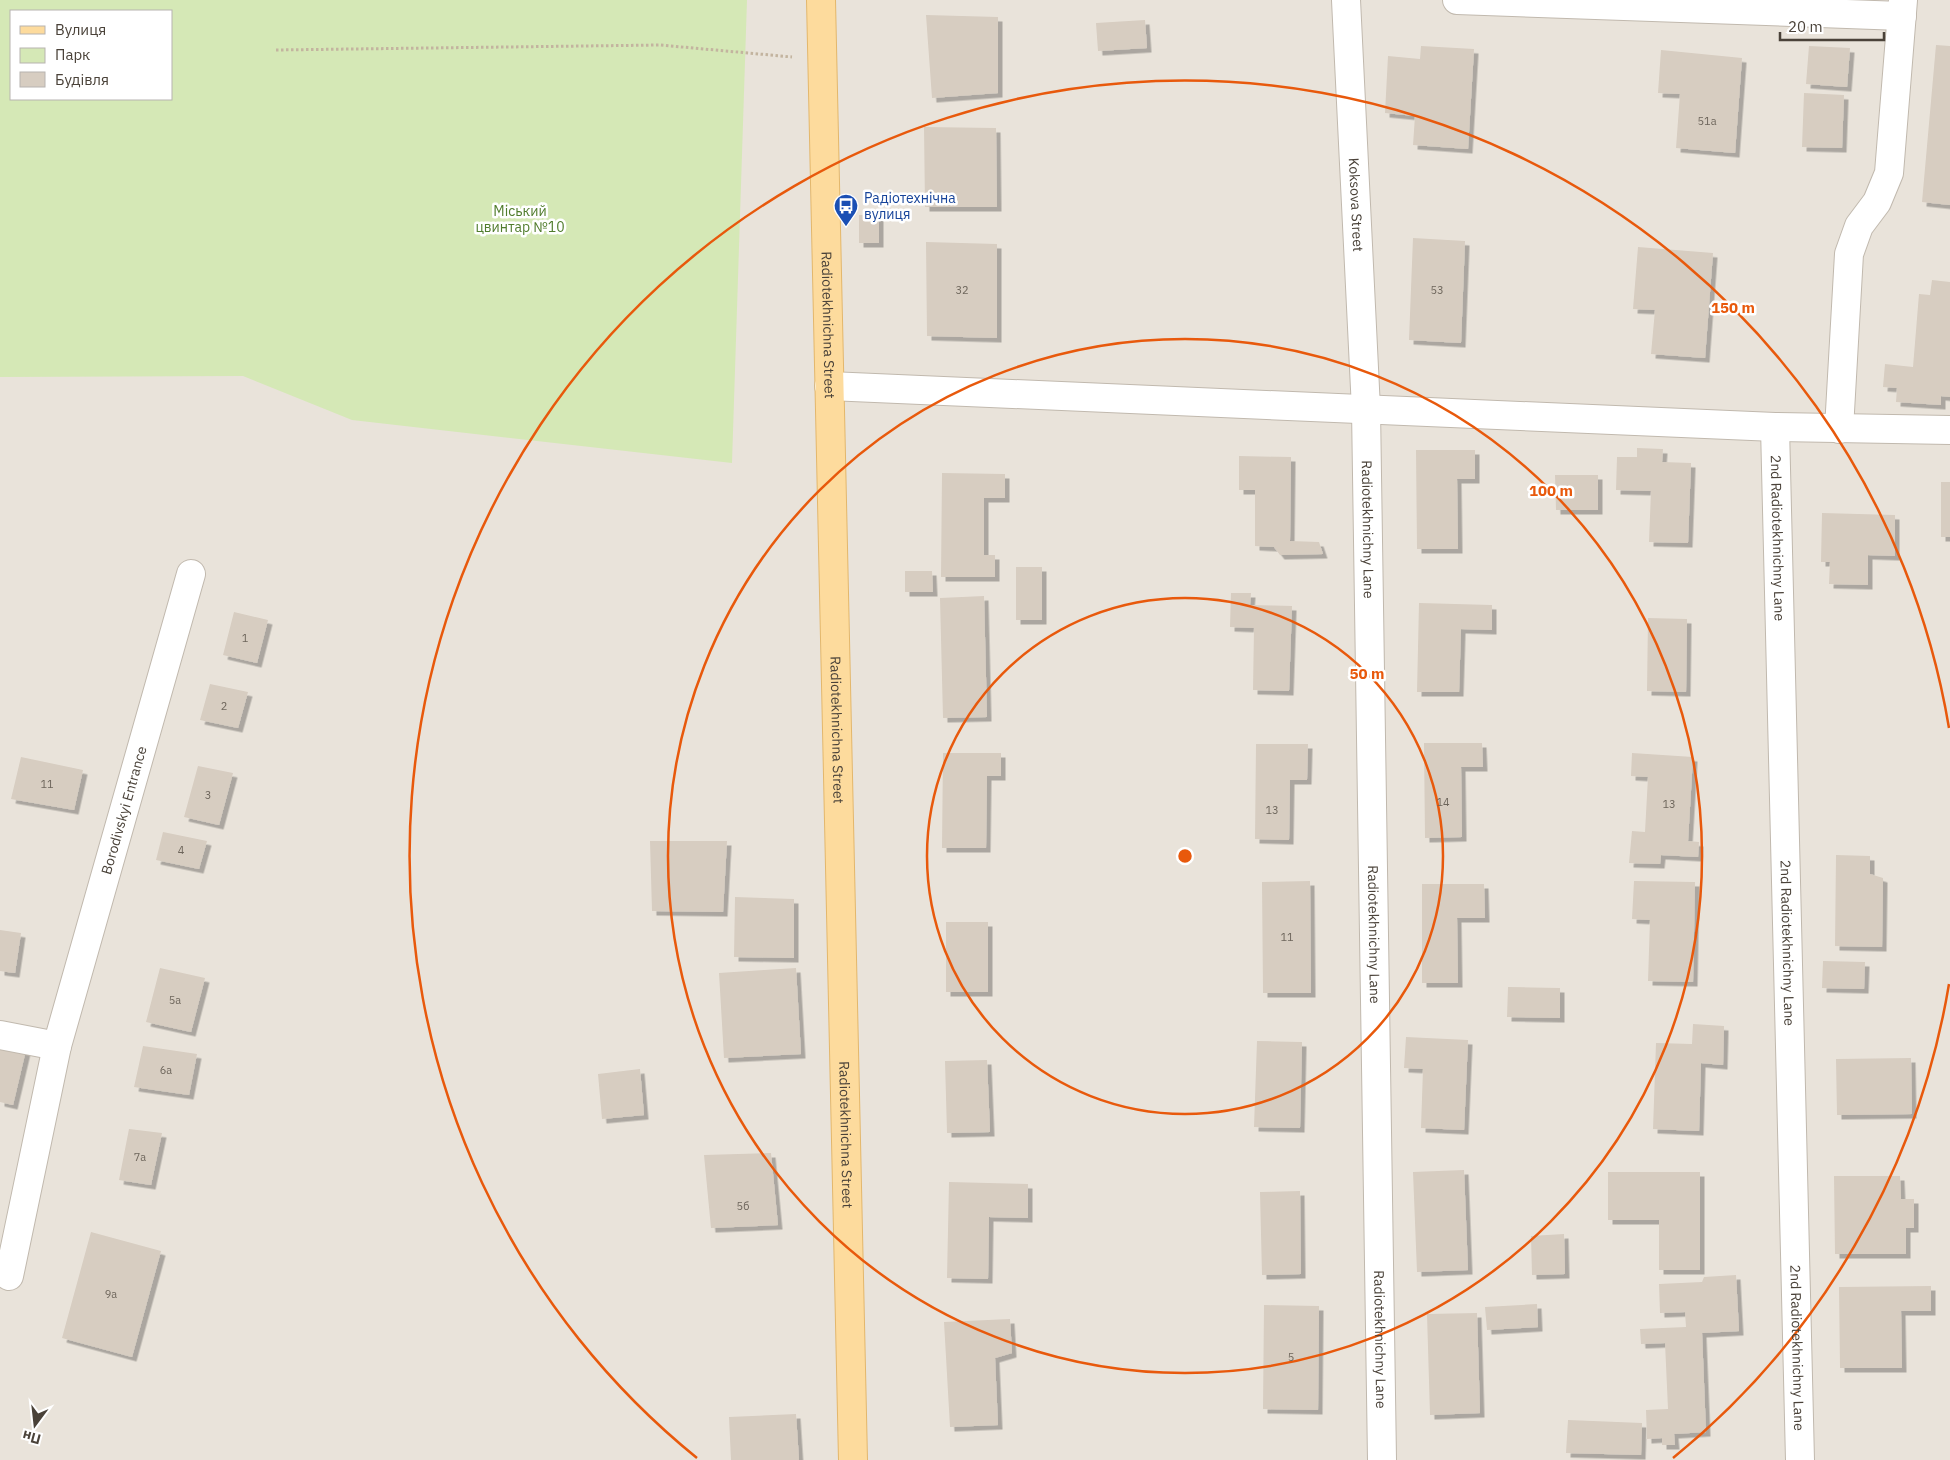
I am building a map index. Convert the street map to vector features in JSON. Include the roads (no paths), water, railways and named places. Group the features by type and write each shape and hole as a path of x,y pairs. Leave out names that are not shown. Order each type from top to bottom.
{"main road":[{"name":"Radiotekhnichna Street","path":"821,0 853,1460"}],"street":[{"name":"Koksova Street","path":"1346,0 1366,409"},
{"path":"1456,0 1903,8 1889,173 1877,202 1860,226 1849,254 1839,429"},
{"path":"829,386 1775,427 1950,430"},
{"name":"Radiotekhnichny Lane","path":"1366,409 1382,1460"},
{"name":"2nd Radiotekhnichny Lane","path":"1775,427 1800,1460"},
{"name":"Borodivskyi Entrance","path":"9,1276 57,1046 190,574"},
{"path":"0,1034 57,1046"}],"place":[{"name":"Радіотехнічна вулиця","path":"846,227"}],"park label":[{"name":"Міський цвинтар №10","path":"520,220"}]}
